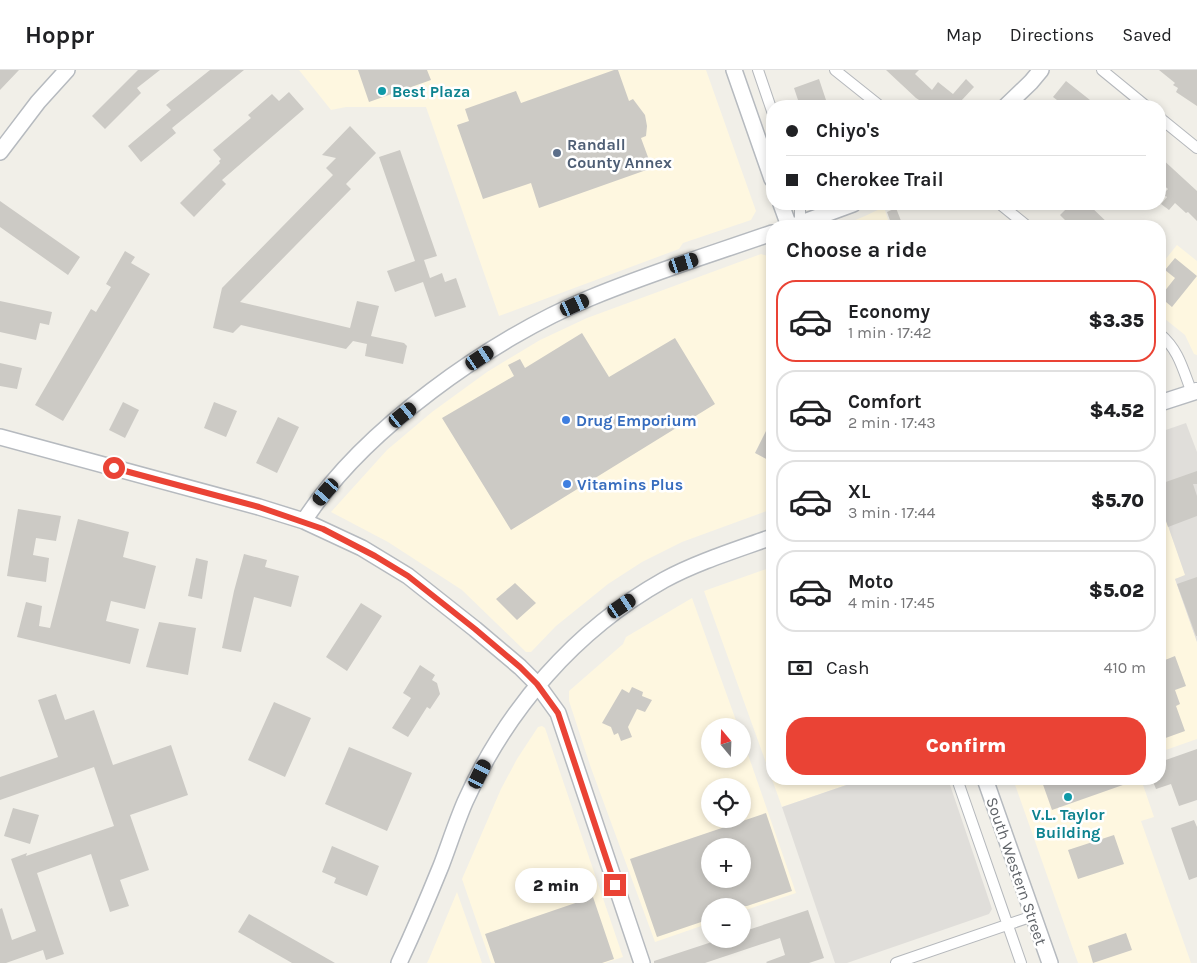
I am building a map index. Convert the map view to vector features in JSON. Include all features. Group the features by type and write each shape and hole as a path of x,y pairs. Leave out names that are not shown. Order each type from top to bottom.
{"main road":[{"path":"0,152 38,102 67,70"},
{"path":"734,70 766,162"},
{"path":"1012,100 1041,70"},
{"path":"808,220 836,210"},
{"path":"304,521 315,504 336,479 386,429 454,375 493,349 590,298 766,235"},
{"path":"1166,401 1195,390"},
{"path":"0,437 259,507 304,521 362,548 408,576 475,629 537,684 558,713 642,963"},
{"path":"399,963 440,868 465,802 512,717 537,684 580,642 622,606 644,592 686,569 766,539"},
{"name":"South Western Street","path":"987,785 1050,963"}],"street":[{"path":"758,70 768,100"},
{"path":"836,70 873,100"},
{"path":"1102,70 1139,100"},
{"path":"1166,123 1197,148"},
{"path":"1007,210 1020,220"},
{"path":"1166,339 1177,354 1195,390"},
{"name":"South Western Street","path":"959,785 1021,963"},
{"path":"896,963 1033,916"}],"shaded area":[{"name":"Randall County Annex","path":"299,70 706,70 756,211 751,220 683,243 679,249 499,316 426,107 346,107 331,110"},
{"path":"878,210 885,210 888,220 855,220"},
{"path":"1177,245 1197,261 1197,355 1194,354 1185,335 1166,320 1166,259"},
{"path":"761,254 766,256 766,511 682,542 642,562 608,584 556,626 531,652 526,652 462,590 388,542 331,512 387,450 432,412 487,372 540,340 587,318"},
{"path":"1186,423 1197,452 1197,642 1175,579 1185,575 1166,520 1166,430"},
{"path":"1166,441 1197,489 1170,531 1186,576 1175,579 1197,642 1197,739 1166,750"},
{"path":"766,569 766,763 704,591"},
{"path":"692,598 735,718 701,718 701,768 751,768 751,763 796,893 751,908 751,898 701,898 701,926 655,942 591,768 569,701 569,691 623,644 626,637"},
{"path":"542,726 545,728 623,957 605,963 491,963 462,879 501,789 517,759 538,727"},
{"path":"774,785 846,785 782,807"},
{"path":"846,785 950,785 992,909 989,914 847,963 835,963 782,807"},
{"path":"1015,785 1143,785 1154,817 1141,821 1191,963 1078,963"},
{"path":"457,892 482,963 427,963 429,959"}],"building":[{"path":"0,70 19,70 0,90"},
{"path":"138,70 160,70 137,88 141,93 105,129 92,116"},
{"path":"210,70 244,70 172,128 176,133 141,162 128,146 171,110 166,105"},
{"name":"Best Plaza","path":"358,70 427,70 431,80 369,102"},
{"name":"Randall County Annex","path":"618,70 629,101 633,99 645,115 646,136 641,138 652,168 539,208 531,183 483,199 457,125 469,121 465,109 516,91 521,103"},
{"path":"886,70 919,70 915,74 932,90 938,82 953,94 966,79 974,87 962,100 919,100"},
{"path":"1159,70 1197,70 1197,106 1176,92 1178,88 1173,85 1175,83"},
{"path":"819,79 826,100 798,100 794,88"},
{"path":"1066,81 1090,100 1057,100 1053,97"},
{"path":"289,92 304,109 222,180 226,184 194,217 180,203 220,163 221,159 213,150 251,118 248,115 272,94 279,101"},
{"path":"350,126 376,153 346,184 351,189 240,302 350,328 357,301 379,306 371,336 404,343 407,346 403,364 365,356 367,344 353,341 346,349 241,325 233,333 213,328 222,288 333,175 326,168 336,158 322,155"},
{"path":"400,150 437,256 424,260 430,278 442,273 445,282 456,278 466,307 435,317 423,282 395,292 387,271 415,261 379,157"},
{"path":"1166,163 1197,191 1197,221 1175,203 1169,210 1166,208 1166,191 1168,189 1166,187"},
{"path":"0,201 80,257 68,275 0,227"},
{"path":"897,210 901,220 890,220 887,212"},
{"path":"1065,210 1094,210 1105,220 1065,220 1060,215"},
{"path":"125,251 135,257 131,263 150,274 63,421 35,405 91,309 96,312 111,287 106,284"},
{"path":"1175,258 1197,276 1172,307 1166,302 1166,289 1175,278 1166,269"},
{"path":"0,301 52,312 49,325 40,323 36,340 0,332"},
{"path":"582,333 609,377 675,338 715,404 511,530 442,418 514,376 508,365 520,359 525,368"},
{"path":"0,363 22,368 17,389 0,386"},
{"path":"123,402 139,410 125,438 109,430"},
{"path":"214,402 237,411 226,437 204,428"},
{"path":"278,417 299,427 277,473 256,463"},
{"path":"766,431 766,459 755,453"},
{"path":"1197,471 1197,484 1193,484 1197,496 1197,516 1168,527 1166,521 1166,482"},
{"path":"18,509 61,516 56,541 36,538 33,555 49,558 46,582 7,576"},
{"path":"78,519 129,532 123,557 156,566 145,609 111,601 106,621 139,629 130,664 17,637 26,602 42,606 39,626 50,628"},
{"path":"244,554 267,560 265,567 299,576 291,607 254,597 241,652 222,648"},
{"path":"196,558 208,561 202,599 188,596"},
{"path":"1197,577 1197,636 1196,636 1177,584"},
{"path":"515,583 536,603 517,620 496,599"},
{"path":"361,603 382,616 347,671 326,657"},
{"path":"159,622 196,628 188,675 146,667"},
{"path":"1175,656 1186,686 1175,690 1180,704 1176,706 1185,731 1166,738 1166,660"},
{"path":"420,665 435,675 432,680 437,683 440,694 430,709 427,707 408,737 392,728 411,698 403,693"},
{"path":"632,687 643,692 642,696 652,700 645,712 637,709 628,727 632,737 621,741 618,733 614,735 611,727 602,723 622,689 629,693"},
{"path":"56,694 65,720 94,710 113,765 171,745 188,795 130,815 149,870 120,880 129,906 110,912 91,854 37,873 64,954 46,960 43,950 6,963 0,963 0,909 2,908 12,940 36,931 11,859 27,853 26,856 114,826 94,767 0,800 0,777 58,757 38,700"},
{"path":"274,702 311,718 285,777 248,760"},
{"path":"349,747 412,773 387,831 325,804"},
{"path":"1197,749 1197,800 1179,806 1171,784 1156,789 1154,785 1166,785 1166,760"},
{"name":"V.L. Taylor Building","path":"1043,785 1123,785 1052,810"},
{"path":"13,808 39,815 30,844 4,836"},
{"path":"766,813 792,891 751,905 751,898 701,898 701,922 657,937 630,859 722,828 751,828 751,818"},
{"path":"1194,820 1197,827 1197,877 1189,880 1171,828"},
{"path":"1114,835 1124,864 1078,879 1068,850"},
{"path":"332,846 379,866 367,896 334,883 336,878 322,872"},
{"path":"593,897 614,959 602,963 495,963 485,934"},
{"path":"808,910 824,958 809,963 767,963 785,955 780,938 751,948 751,929"},
{"path":"249,914 335,963 292,963 238,932"},
{"path":"1126,933 1132,950 1093,963 1088,946"},
{"path":"701,946 701,948 750,948 705,963 654,963 654,961"}],"place":[{"name":"Best Plaza","path":"382,91"},
{"name":"Randall County Annex","path":"557,153"},
{"name":"Drug Emporium","path":"566,420"},
{"name":"Vitamins Plus","path":"567,484"},
{"name":"V.L. Taylor Building","path":"1068,797"}],"route":[{"path":"114,468 259,507 323,529 362,548 408,576 475,629 537,684 558,713 615,885"}]}
